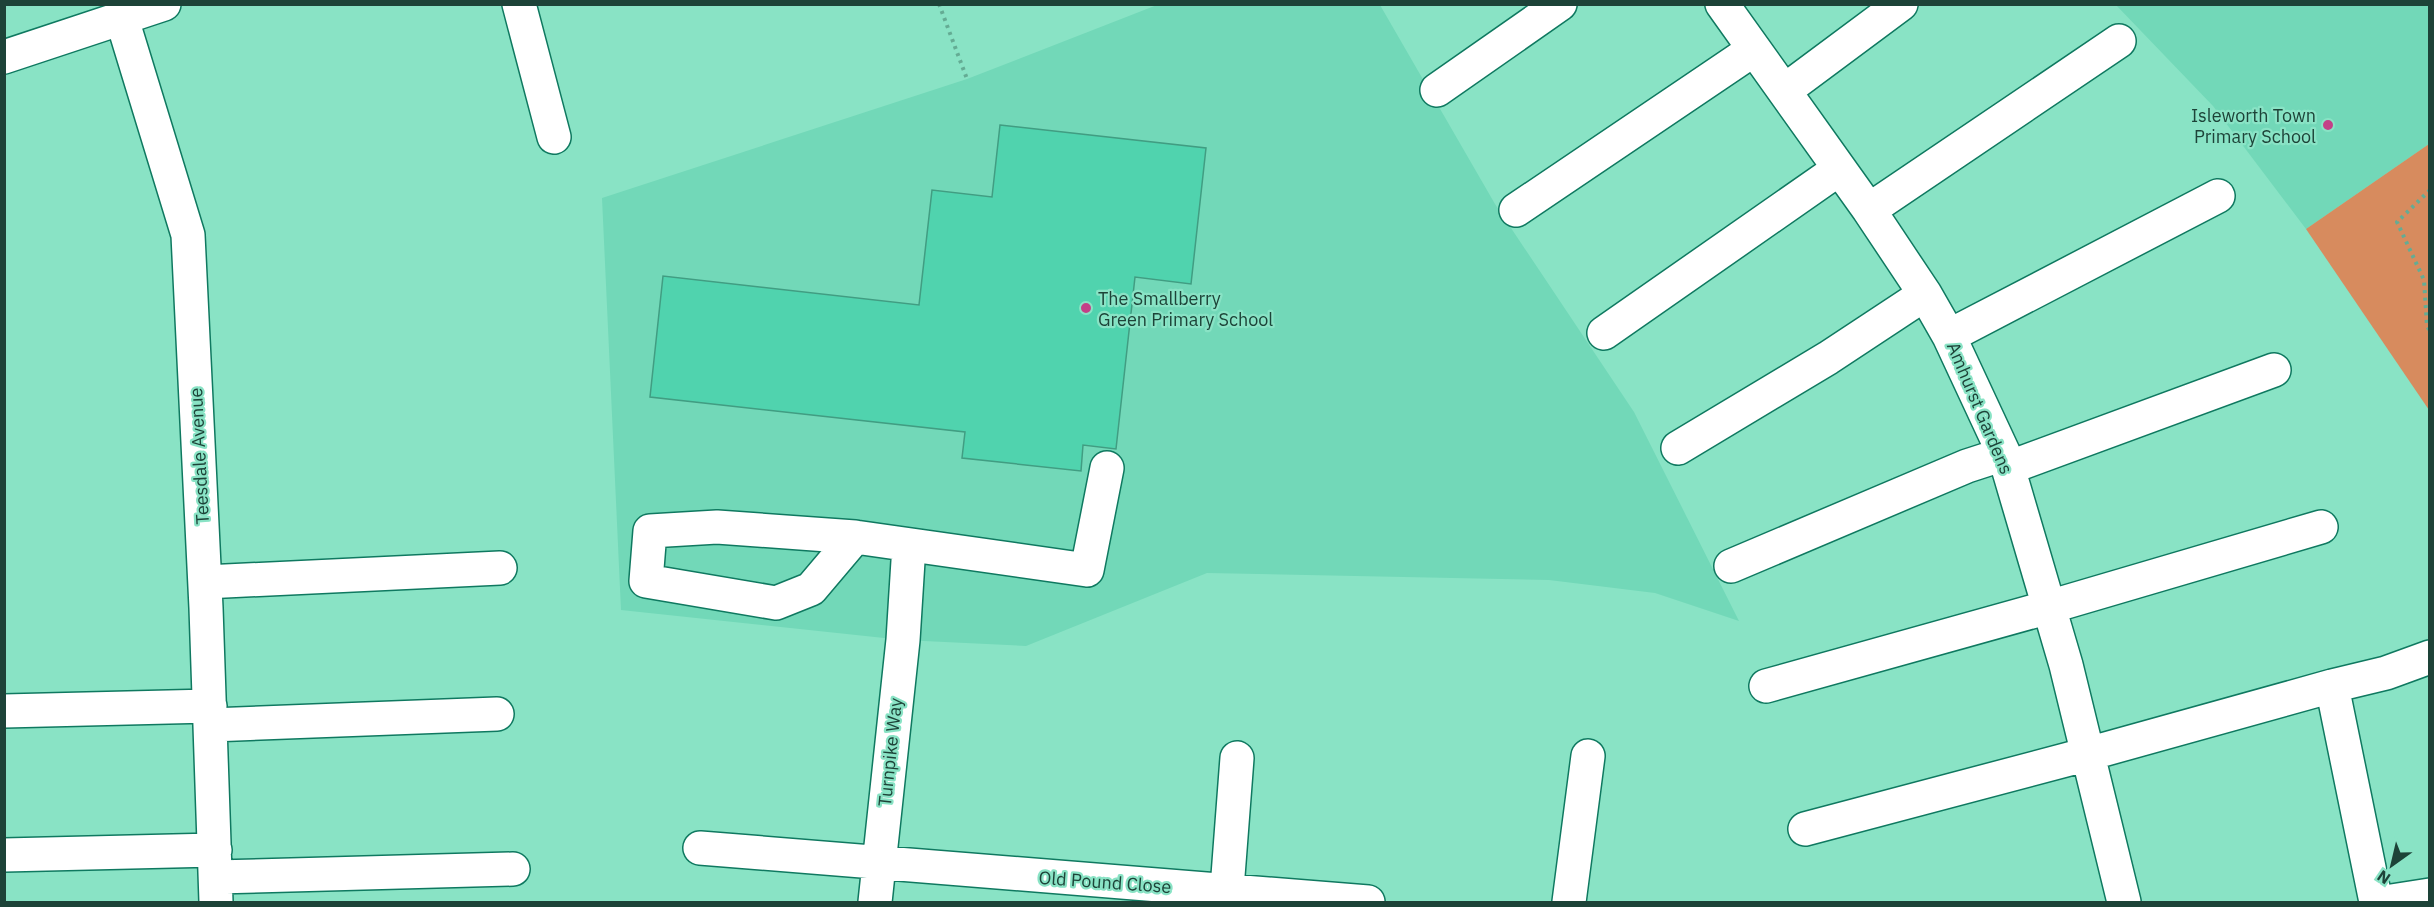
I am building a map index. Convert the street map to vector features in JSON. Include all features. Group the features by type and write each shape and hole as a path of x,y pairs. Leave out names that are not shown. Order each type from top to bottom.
{"street":[{"path":"4,57 164,4"},
{"path":"519,4 554,137"},
{"path":"1437,90 1560,4"},
{"name":"Amhurst Gardens","path":"1722,4 1869,210 1925,294 1949,336 2006,461 2049,607 2124,903"},
{"path":"1784,91 1901,4"},
{"name":"Teesdale Avenue","path":"123,19 188,235 205,582 216,876"},
{"path":"1869,210 2120,41"},
{"path":"1516,210 1753,50"},
{"path":"1604,333 1839,169"},
{"path":"1949,336 2218,196"},
{"path":"1678,448 1828,358 1925,294"},
{"path":"1731,566 1967,466 2006,461 2274,369"},
{"path":"855,537 811,589 776,603 646,581 650,531 717,527 855,537 1087,570 1107,468"},
{"path":"1766,687 2321,527"},
{"name":"Turnpike Way","path":"875,903 877,864 903,640 909,545"},
{"path":"205,582 500,568"},
{"path":"1805,829 2386,673 2430,657"},
{"path":"2332,686 2376,903"},
{"path":"4,711 210,716 497,714"},
{"path":"1569,903 1588,756"},
{"path":"1227,896 1237,758"},
{"path":"700,848 877,864"},
{"path":"4,855 216,876 513,869"},
{"name":"Old Pound Close","path":"877,864 1227,896 1368,903"},
{"path":"2385,903 2430,895"}],"path":[{"path":"939,4 967,79"},
{"path":"2430,190 2397,222 2424,280 2427,326 2430,330"}],"shaded area":[{"name":"The Smallberry Green Primary School","path":"1157,5 1380,5 1495,204 1634,412 1739,621 1655,593 1549,580 1207,573 1026,646 903,640 621,610 602,198 967,79"},
{"name":"Isleworth Town Primary School","path":"2116,5 2429,5 2429,144 2306,229 2213,106"},
{"path":"2429,144 2429,410 2306,229"}],"building":[{"path":"1000,125 1206,148 1191,284 1135,277 1116,449 1083,445 1081,471 962,458 965,432 650,397 663,276 919,305 932,190 992,197"}],"place":[{"name":"Isleworth Town Primary School","path":"2328,125"},
{"name":"The Smallberry Green Primary School","path":"1086,308"}]}
